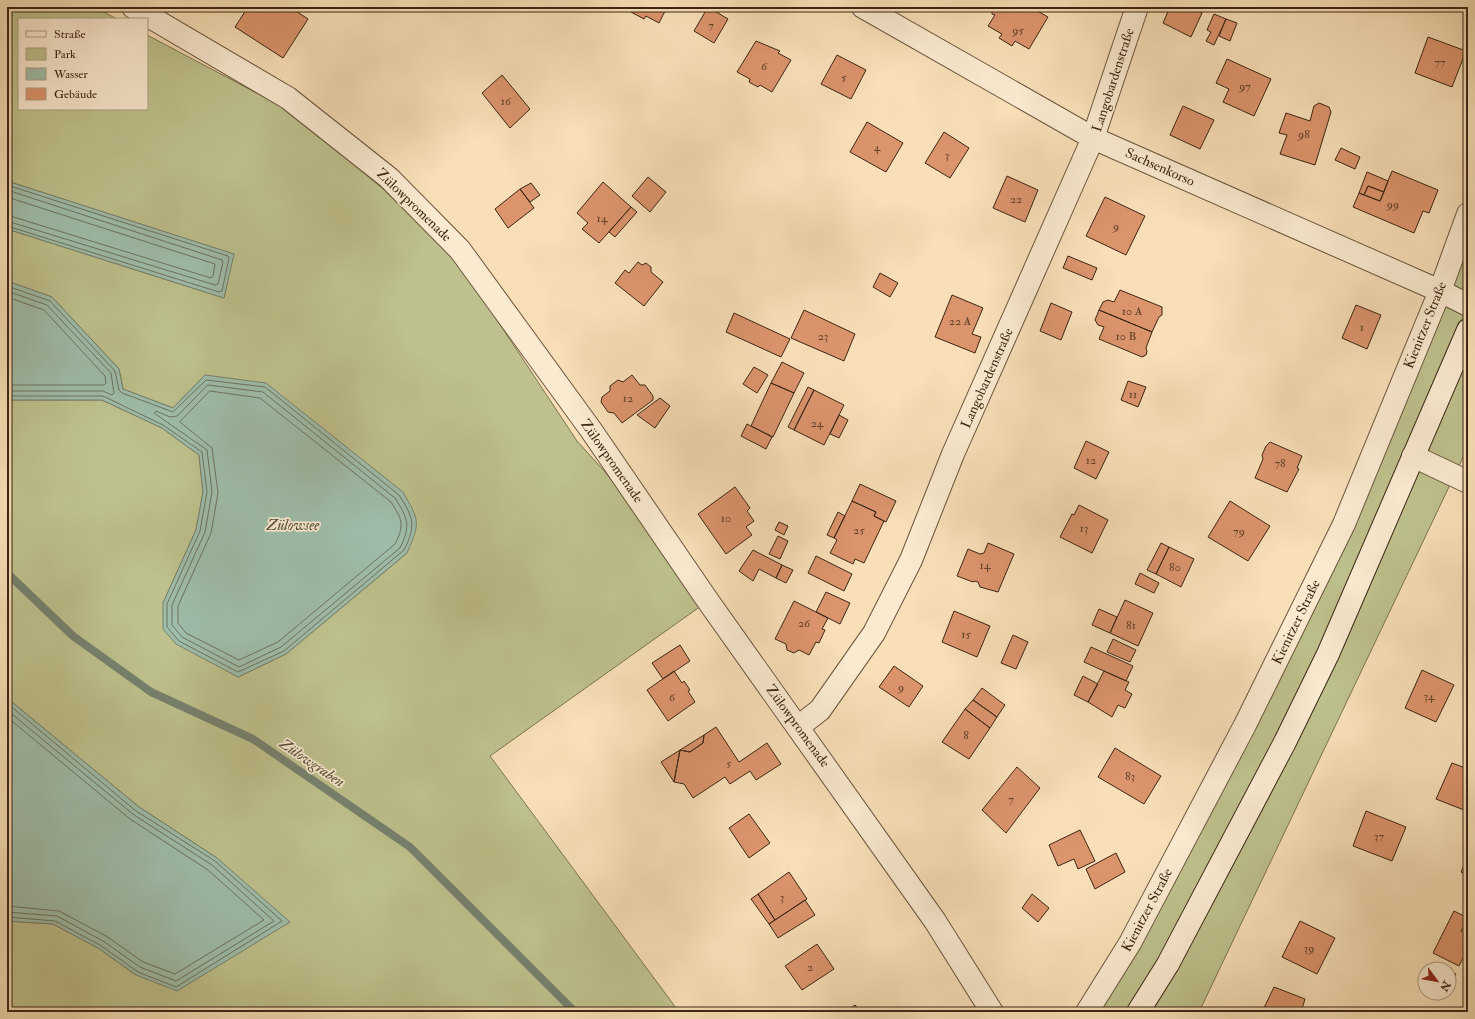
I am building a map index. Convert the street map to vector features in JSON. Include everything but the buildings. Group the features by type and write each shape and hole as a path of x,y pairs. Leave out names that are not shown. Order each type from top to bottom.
{"street":[{"name":"Zülowpromenade","path":"133,7 288,98 389,178 460,250 591,430 935,921 992,1012"},
{"name":"Sachsenkorso","path":"863,7 1093,138 1440,291 1468,305"},
{"name":"Langobardenstraße","path":"798,727 820,710 874,633 910,560 954,454 1093,138 1137,7"},
{"name":"Kienitzer Straße","path":"1087,1012 1138,929 1245,725 1340,531 1440,291 1468,214"},
{"path":"1138,1012 1168,964 1285,742 1328,654 1468,330"},
{"path":"1413,456 1468,482"}],"green space":[{"path":"7,7 94,7 115,18 18,18 18,110 148,110 148,36 287,109 382,188 454,255 577,441 605,472 708,601 490,756 679,1012 7,1012 7,921 53,924 98,948 136,975 217,858 139,807 7,698 7,400 102,400 162,428 199,455 203,492 196,530 163,603 238,677 286,654 407,553 205,375 173,408 123,389 119,369 52,297 7,281 7,229 224,298 233,254 7,181"},
{"path":"1468,214 1468,447 1200,1010 1199,1012 1087,1012 1245,725"}],"water":[{"path":"7,181 234,254 224,298 7,229"},
{"name":"Zülowsee","path":"7,281 52,297 119,369 123,389 173,408 205,375 266,383 403,492 415,515 416,521 415,534 407,553 286,654 238,677 176,644 163,629 163,603 196,530 203,492 199,455 162,428 102,400 7,400"},
{"path":"7,698 139,807 217,858 290,922 177,991 136,975 98,948 53,924 7,921"}],"waterway":[{"name":"Zülowgraben","path":"7,573 73,636 151,692 253,739 410,847 575,1012"}]}
